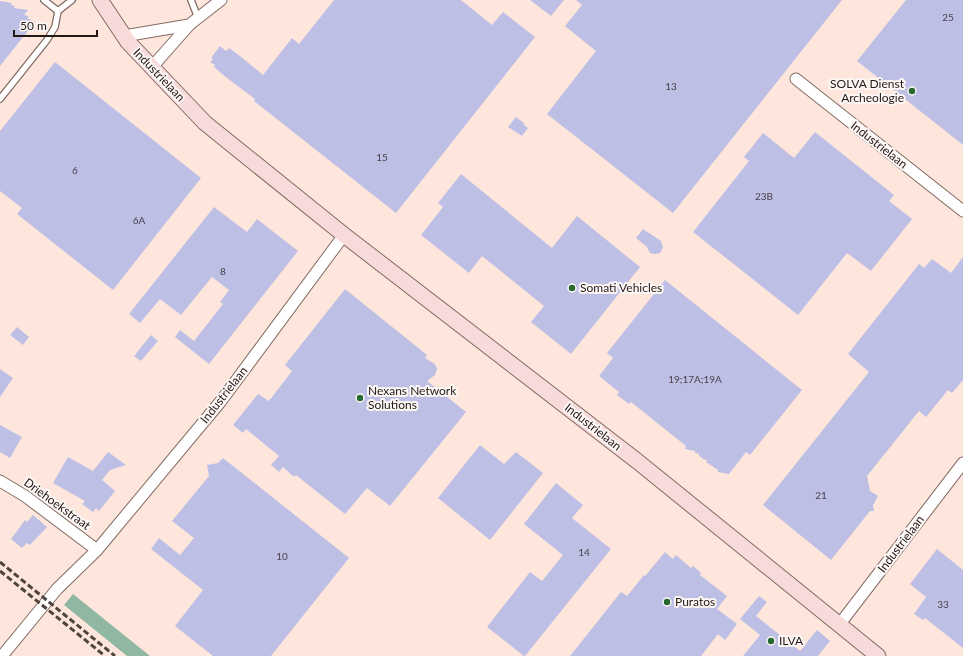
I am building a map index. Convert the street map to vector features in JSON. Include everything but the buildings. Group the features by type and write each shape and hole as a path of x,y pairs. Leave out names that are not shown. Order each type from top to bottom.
{"street":[{"name":"Industrielaan","path":"124,36 188,26 221,0"},
{"name":"Industrielaan","path":"102,1 124,36 206,123 344,235 637,461 878,656"},
{"path":"152,67 188,26"},
{"name":"Industrielaan","path":"796,79 963,210"},
{"name":"Industrielaan","path":"2,656 57,589 97,550 221,401 344,235"},
{"name":"Industrielaan","path":"839,625 963,463"},
{"name":"Driehoekstraat","path":"0,481 25,496 97,550"}],"lane":[{"path":"44,0 58,11"},
{"path":"0,99 47,40 54,27 58,11 72,0"},
{"path":"191,0 198,18"}],"green space":[{"path":"73,594 150,656 127,656 64,605"}],"railway":[{"path":"0,562 115,656"},
{"path":"0,571 105,656"}],"place":[{"name":"SOLVA Dienst Archeologie","path":"912,91"},
{"name":"Somati Vehicles","path":"572,288"},
{"name":"Nexans Network Solutions","path":"360,398"},
{"name":"Puratos","path":"667,602"},
{"name":"ILVA","path":"771,641"}]}
